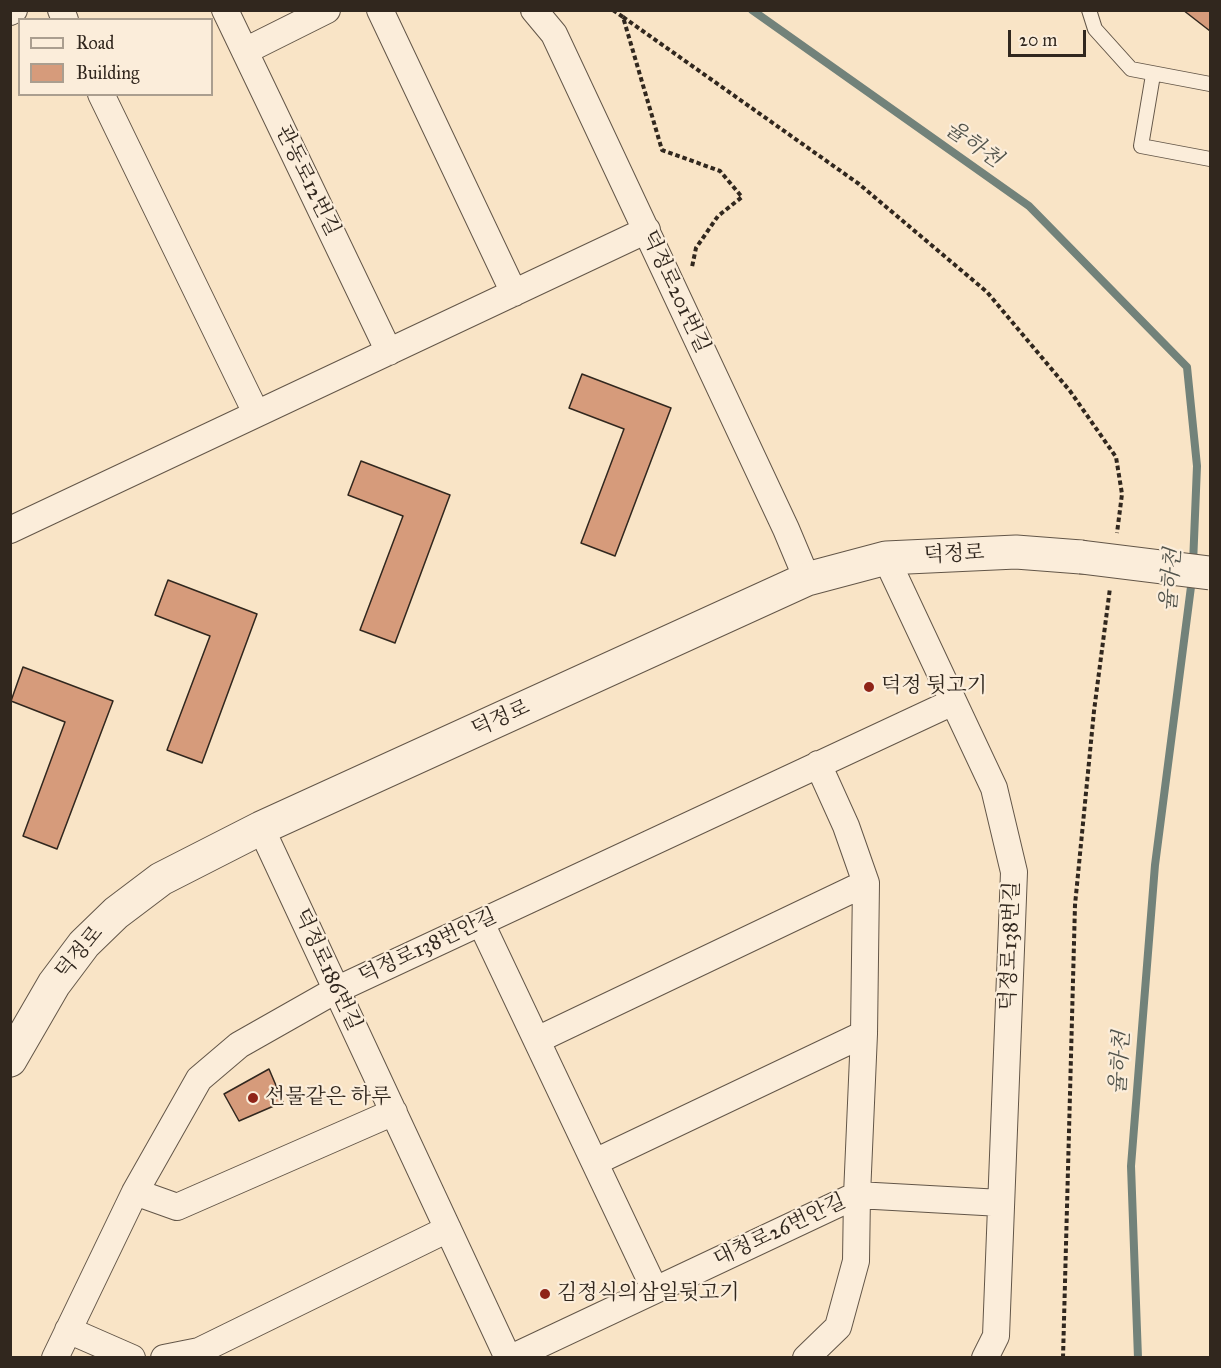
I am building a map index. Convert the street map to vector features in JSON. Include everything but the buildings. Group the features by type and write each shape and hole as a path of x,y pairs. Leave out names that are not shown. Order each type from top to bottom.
{"street":[{"name":"관동로12번길","path":"225,10 389,352"},
{"path":"245,51 327,10"},
{"path":"380,10 514,293"},
{"name":"덕정로201번길","path":"534,10 554,34 647,230 807,579"},
{"path":"103,96 256,412"},
{"path":"10,530 256,412 647,230"},
{"name":"덕정로","path":"12,1051 54,984 84,944 116,913 161,879 261,828 807,579 886,558 1016,552 1081,557 1210,573"},
{"name":"덕정로138번길","path":"886,558 994,788 1014,872 996,1336 985,1358"},
{"name":"덕정로138번안길","path":"55,1358 135,1192 199,1079 239,1045 336,990 953,702"},
{"name":"대청로26번안길","path":"509,1358 856,1195 864,1034 866,883 846,826 818,764"},
{"name":"덕정로186번길","path":"261,828 509,1358"},
{"path":"537,1040 866,883"},
{"path":"481,922 655,1290"},
{"path":"595,1161 864,1034"},
{"path":"135,1192 177,1207 394,1112"},
{"path":"806,1358 838,1327 856,1261 856,1195 1001,1203"},
{"path":"164,1358 199,1351 448,1229"},
{"path":"68,1330 132,1358"}],"lane":[{"path":"1089,10 1095,29 1131,69 1210,84"},
{"path":"1153,75 1141,146 1210,159"}],"path":[{"path":"613,10 859,184 987,292 1070,391 1116,457 1122,494 1116,540"},
{"path":"622,18 662,150 720,171 742,197 718,216 696,248 692,270"},
{"path":"1063,1358 1075,905 1094,711 1110,585"}],"waterway":[{"name":"율하천","path":"752,10 1029,206 1187,367 1197,466 1193,564"},
{"name":"율하천","path":"1138,1358 1131,1166 1155,865 1192,579"}],"place":[{"name":"덕정 뒷고기","path":"869,687"},
{"name":"선물같은 하루","path":"253,1098"},
{"name":"김정식의삼일뒷고기","path":"545,1294"}]}
